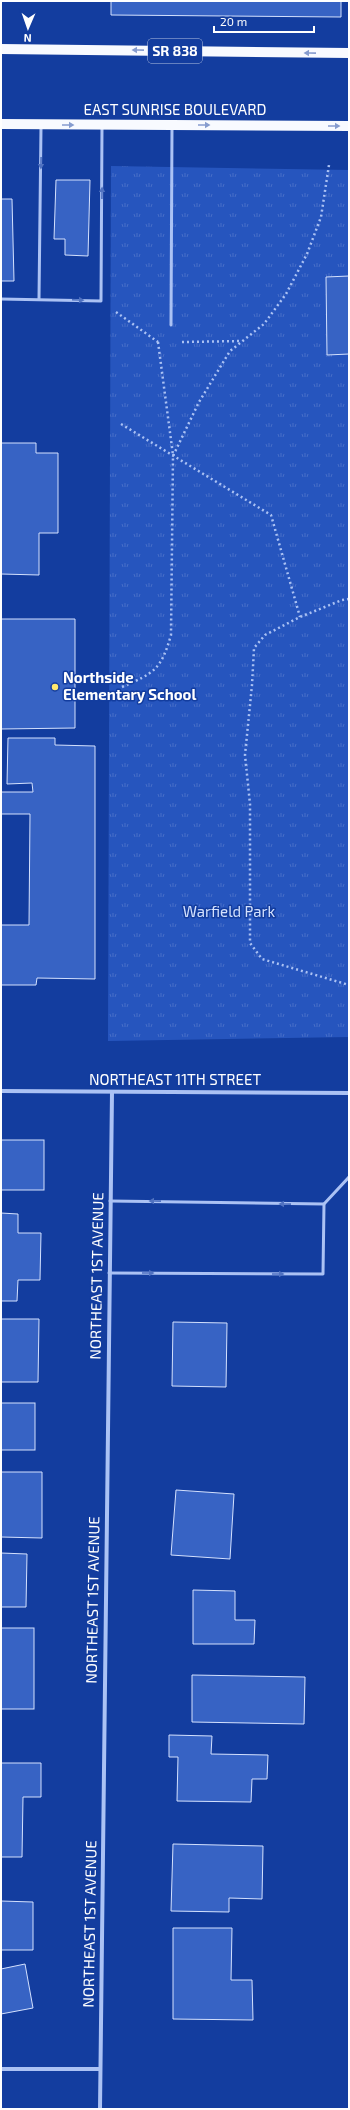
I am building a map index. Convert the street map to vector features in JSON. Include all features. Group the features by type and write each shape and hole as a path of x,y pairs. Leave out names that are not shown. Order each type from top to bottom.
{"main road":[{"name":"SR 838","path":"1,49 349,53"},
{"name":"EAST SUNRISE BOULEVARD","path":"1,124 349,126"}],"street":[{"name":"NORTHEAST 11TH STREET","path":"1,1091 349,1093"},
{"name":"NORTHEAST 1ST AVENUE","path":"100,2109 112,1092"},
{"path":"1,2069 100,2069"}],"lane":[{"path":"39,299 42,124"},
{"path":"1,299 101,301 102,125"},
{"path":"171,325 172,125"},
{"path":"109,1273 323,1274 324,1204 349,1177"},
{"path":"110,1201 324,1204"}],"path":[{"path":"173,456 199,402 230,351 264,324 286,294 307,254 321,217 329,165"},
{"path":"122,687 150,675 164,658 171,635 173,456 158,342"},
{"path":"121,424 271,516 300,617"},
{"path":"349,599 342,600 300,617 265,635 254,648 245,755 250,804 250,943 262,959 349,985"}],"green space":[{"name":"Warfield Park","path":"111,166 349,170 349,1037 108,1041"}],"building":[{"path":"111,1 341,1 341,17 111,15"},
{"path":"56,180 90,180 88,256 65,255 65,239 54,239"},
{"path":"1,199 12,199 14,281 1,281"},
{"path":"349,276 349,354 327,355 326,277"},
{"path":"1,443 36,443 36,453 58,453 58,533 39,533 39,575 1,574"},
{"path":"1,619 75,619 75,728 1,729"},
{"path":"8,738 55,738 55,745 95,746 95,979 37,978 36,985 1,985 1,925 29,925 30,814 1,814 1,792 33,792 32,783 7,784"},
{"path":"1,1140 44,1140 44,1190 1,1190"},
{"path":"1,1213 18,1214 18,1233 41,1233 40,1280 18,1280 17,1301 1,1301"},
{"path":"1,1319 39,1319 38,1382 1,1382"},
{"path":"173,1322 227,1323 226,1387 172,1386"},
{"path":"1,1403 35,1403 35,1450 1,1450"},
{"path":"1,1472 42,1472 42,1538 1,1537"},
{"path":"176,1490 234,1494 230,1559 171,1555"},
{"path":"1,1553 27,1554 26,1607 1,1607"},
{"path":"193,1590 235,1591 235,1620 255,1620 254,1644 193,1644"},
{"path":"1,1628 34,1628 34,1709 1,1709"},
{"path":"192,1675 305,1677 304,1724 192,1722"},
{"path":"169,1735 212,1736 211,1754 268,1755 267,1779 252,1779 251,1802 177,1801 178,1757 169,1757"},
{"path":"1,1763 41,1763 41,1797 23,1797 22,1857 1,1857"},
{"path":"173,1844 263,1846 262,1899 229,1898 229,1912 171,1911"},
{"path":"1,1901 33,1902 33,1950 1,1950"},
{"path":"173,1928 232,1928 231,1980 252,1980 253,2020 173,2019"},
{"path":"25,1964 33,2008 1,2014 1,1969"}],"place":[{"name":"Northside Elementary School","path":"55,687"}]}
